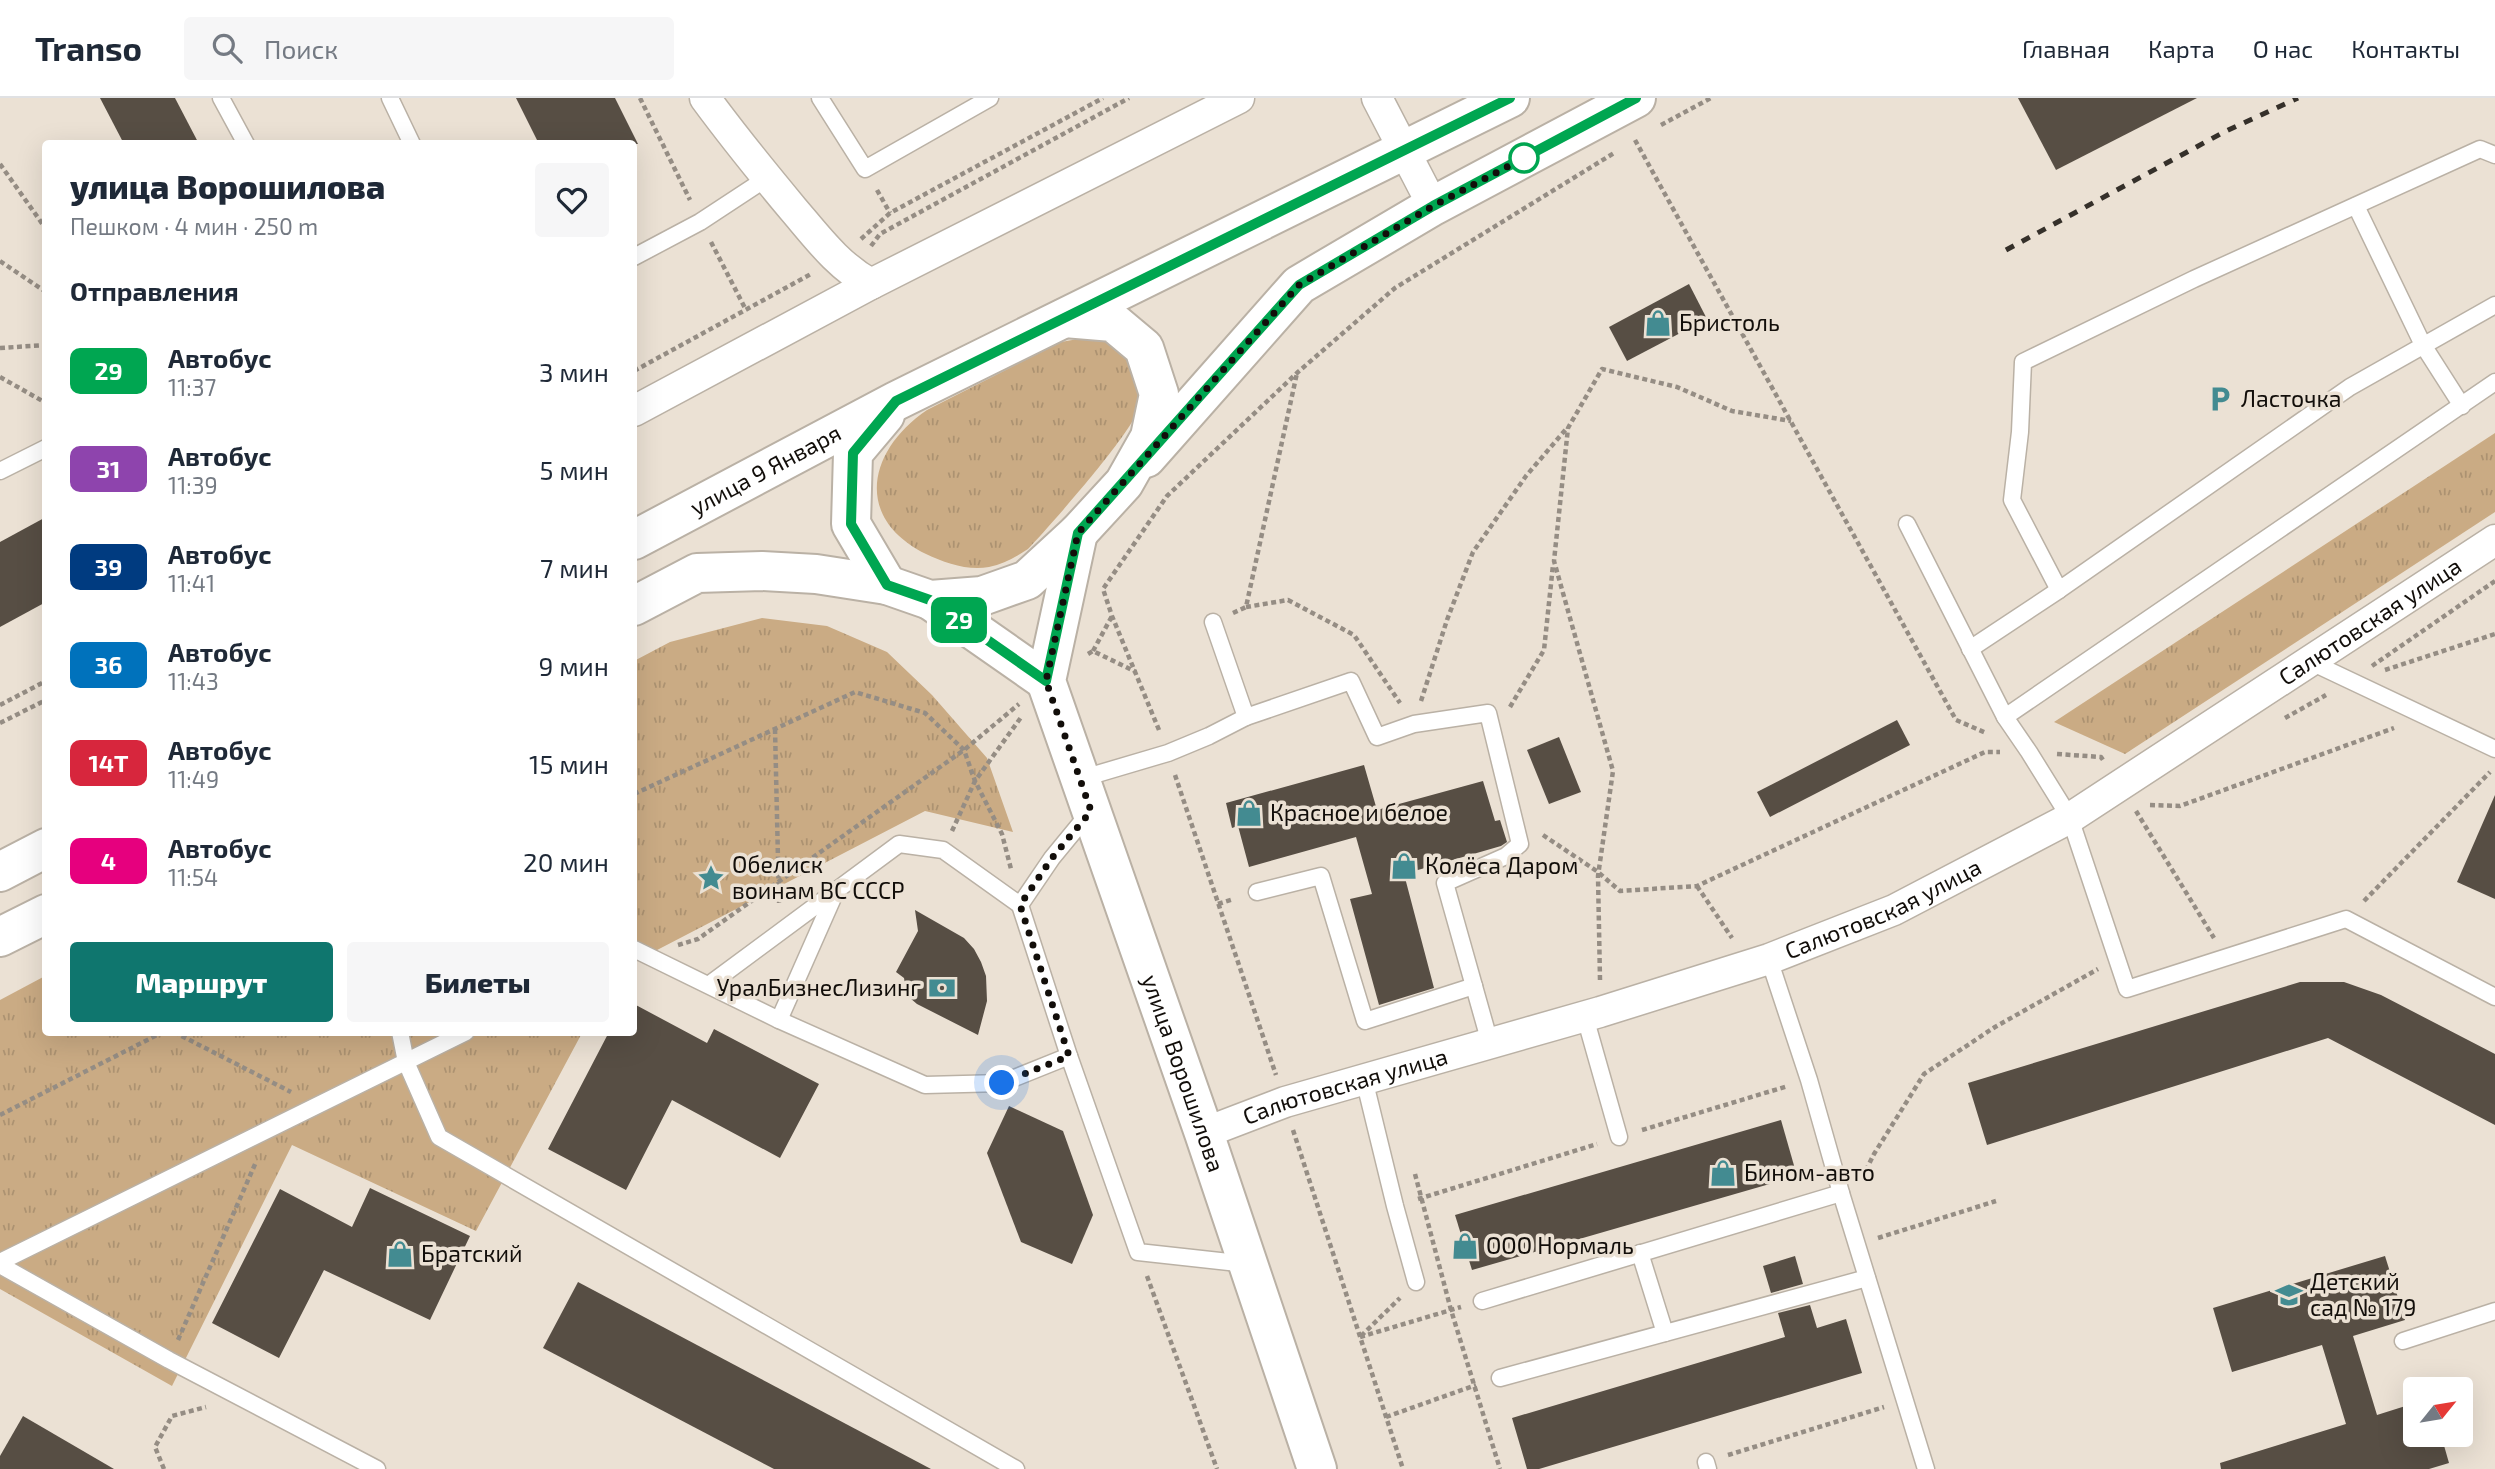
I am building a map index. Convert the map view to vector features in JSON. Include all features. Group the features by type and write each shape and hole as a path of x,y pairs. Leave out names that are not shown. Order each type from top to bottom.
{"main road":[{"path":"1065,318 1510,98"},
{"path":"930,600 982,596 1027,580 1078,533 1299,285 1433,206 1645,113"},
{"path":"1065,318 1113,322 1144,348 1158,394 1150,436 1124,483"},
{"name":"улица 9 Января","path":"637,538 896,401 1065,318"},
{"path":"887,585 851,524 853,453 896,401"},
{"path":"637,604 696,573 762,571 816,574 887,585 930,600 1046,681 1078,533"},
{"name":"улица Ворошилова","path":"1046,681 1204,1132 1317,1469"},
{"path":"0,872 42,851"},
{"path":"0,937 42,916"}],"street":[{"path":"705,98 836,260 851,273 871,284"},
{"path":"637,409 871,284 1240,98"},
{"path":"1377,98 1433,206"},
{"name":"Салютовская улица","path":"1204,1132 1285,1102 1592,1015 1760,962 1894,910 2070,818 2126,795 2311,662 2495,540"}],"lane":[{"path":"221,98 244,140"},
{"path":"390,98 410,140"},
{"path":"820,98 865,169 990,98"},
{"path":"2059,590 2012,500 2024,362 2194,279 2480,149 2495,155"},
{"path":"637,255 700,222 767,178"},
{"path":"2356,206 2423,345 2462,406"},
{"path":"1970,649 2350,387 2495,305"},
{"path":"2005,717 2495,382"},
{"path":"0,471 42,450"},
{"path":"1907,524 2005,717 2070,818 2127,989 2346,919 2495,997"},
{"path":"1213,622 1246,717"},
{"path":"2311,662 2495,749"},
{"path":"1020,905 1052,858 1085,795 1246,717 1351,681 1377,737 1414,724 1488,713 1520,844 1506,856 1445,883 1490,1043"},
{"path":"710,984 899,844 943,850 1020,905 1069,1056 1138,1252 1248,1264"},
{"path":"1257,892 1321,876 1365,1021 1474,986"},
{"path":"779,1020 837,890"},
{"path":"637,950 779,1020 925,1086 1002,1083 1069,1056"},
{"path":"1760,962 1809,1080 1926,1469"},
{"path":"1592,1015 1619,1137"},
{"path":"401,1036 406,1062 439,1137 1016,1469"},
{"path":"0,1263 458,1036"},
{"path":"1364,1079 1416,1282"},
{"path":"1482,1300 1841,1193"},
{"path":"1640,1253 1665,1333"},
{"path":"0,1263 169,1360 377,1469"},
{"path":"1500,1378 1867,1278"},
{"path":"2403,1341 2495,1311"}],"path":[{"path":"637,369 836,260 890,213 1103,98"},
{"path":"1693,98 1696,106"},
{"path":"1645,113 1696,106 1711,98"},
{"path":"1645,135 1635,140 1956,720 2029,752"},
{"path":"1403,1469 1285,1102 1168,753 1103,589 1167,496 1298,372 1395,288 1623,147"},
{"path":"0,164 42,223"},
{"path":"0,261 42,289"},
{"path":"0,348 42,345"},
{"path":"1414,724 1447,620 1473,552 1526,476 1568,428 1602,369 1677,387 1732,411 1791,421"},
{"path":"1246,607 1298,372"},
{"path":"0,377 42,400"},
{"path":"1493,735 1544,650 1568,428"},
{"path":"1554,561 1613,771 1598,872 1592,1015"},
{"path":"2351,681 2495,581"},
{"path":"1213,622 1246,607 1288,600 1354,635 1414,724"},
{"path":"637,947 647,942 674,946 698,939 964,750 1046,681 1093,651 1112,616"},
{"path":"2351,681 2495,634"},
{"path":"1093,651 1137,673"},
{"path":"943,850 975,781 1046,681"},
{"path":"0,705 42,683"},
{"path":"637,793 855,692 925,713 964,750 975,781 1002,834 1020,905"},
{"path":"0,723 42,702"},
{"path":"2126,795 2180,806 2426,717"},
{"path":"775,729 780,932"},
{"path":"1512,815 1598,872 1620,891 1697,886 1985,752 2101,757 2226,957"},
{"path":"2346,919 2495,768"},
{"path":"1697,886 1760,962"},
{"path":"1846,1210 1874,1154 1924,1074 1995,1027 2117,958"},
{"path":"0,1115 155,1036"},
{"path":"182,1036 317,1105"},
{"path":"169,1360 271,1128"},
{"path":"1414,1172 1451,1310"},
{"path":"1857,1244 1996,1201"},
{"path":"1138,1252 1217,1469"},
{"path":"1360,1337 1416,1282"},
{"path":"1360,1337 1482,1300"},
{"path":"1386,1417 1500,1378"},
{"path":"164,1469 155,1447 172,1416 241,1398"},
{"path":"1707,1466 1905,1401"}],"green space":[{"path":"1089,337 1110,341 1122,351 1137,378 1140,405 1124,435 1028,549 1000,564 981,568 965,567 926,554 903,539 887,522 879,503 877,484 882,464 892,444 907,426 927,410 1061,342"},
{"path":"2495,433 2495,512 2125,754 2054,722"},
{"path":"762,618 827,626 887,652 932,695 987,758 1013,832 925,811 637,960 637,659 670,642"},
{"path":"42,978 42,1036 580,1036 476,1231 292,1145 172,1386 0,1289 0,1000"}],"building":[{"path":"100,98 175,98 197,140 122,140"},
{"path":"516,98 615,98 636,140 537,140"},
{"path":"2018,98 2197,98 2056,170"},
{"name":"Бристоль","path":"1689,284 1707,319 1627,361 1609,327"},
{"path":"42,519 42,604 0,627 0,542"},
{"path":"1897,720 1910,745 1770,817 1757,792"},
{"path":"1559,737 1581,792 1549,804 1527,750"},
{"path":"1364,765 1377,810 1483,781 1495,821 1500,820 1507,842 1404,874 1434,988 1379,1005 1350,899 1372,894 1356,837 1249,867 1238,826 1232,828 1226,803"},
{"path":"2495,795 2495,899 2457,882"},
{"path":"915,910 964,938 981,962 986,976 987,1001 978,1035 917,1004 906,990 904,978 896,972 918,931"},
{"path":"2300,982 2344,982 2381,995 2495,1054 2495,1125 2328,1038 1987,1145 1968,1083"},
{"path":"637,1006 707,1043 714,1029 819,1084 780,1158 672,1100 626,1190 548,1149 607,1036 637,1036"},
{"path":"1009,1106 1063,1131 1093,1215 1072,1264 1021,1242 987,1153"},
{"path":"1781,1120 1797,1176 1472,1270 1455,1215"},
{"path":"370,1188 470,1236 430,1320 324,1270 279,1358 212,1323 280,1189 352,1227"},
{"path":"1795,1256 1803,1284 1771,1293 1763,1266"},
{"path":"2385,1256 2405,1320 2353,1336 2377,1415 2403,1407 2403,1447 2444,1447 2449,1463 2429,1469 2221,1469 2220,1463 2346,1424 2322,1345 2232,1372 2213,1308"},
{"path":"578,1282 931,1469 774,1469 543,1348"},
{"path":"1810,1305 1817,1328 1846,1319 1862,1373 1539,1469 1527,1469 1512,1418 1785,1337 1778,1313"},
{"path":"23,1416 114,1469 0,1469 0,1456"}],"railway":[{"path":"2006,250 2224,132 2298,98"}],"bus line":[{"name":"29","path":"1510,98 896,401 853,453 851,524 887,585 930,600 1046,681 1078,533 1299,285 1433,206 1636,98"}],"place":[{"name":"Бристоль","path":"1658,323"},
{"name":"Ласточка","path":"2220,399"},
{"name":"Красное и белое","path":"1249,813"},
{"name":"Колёса Даром","path":"1404,866"},
{"name":"Обелиск воинам ВС СССР","path":"711,878"},
{"name":"УралБизнесЛизинг","path":"942,988"},
{"name":"Бином-авто","path":"1723,1173"},
{"name":"ООО Нормаль","path":"1465,1246"},
{"name":"Братский","path":"400,1254"},
{"name":"Детский сад № 179","path":"2289,1295"}],"route":[{"path":"1002,1083 1069,1056 1020,905 1052,858 1091,811 1046,681 1078,533 1299,285 1433,206 1524,158"}]}
